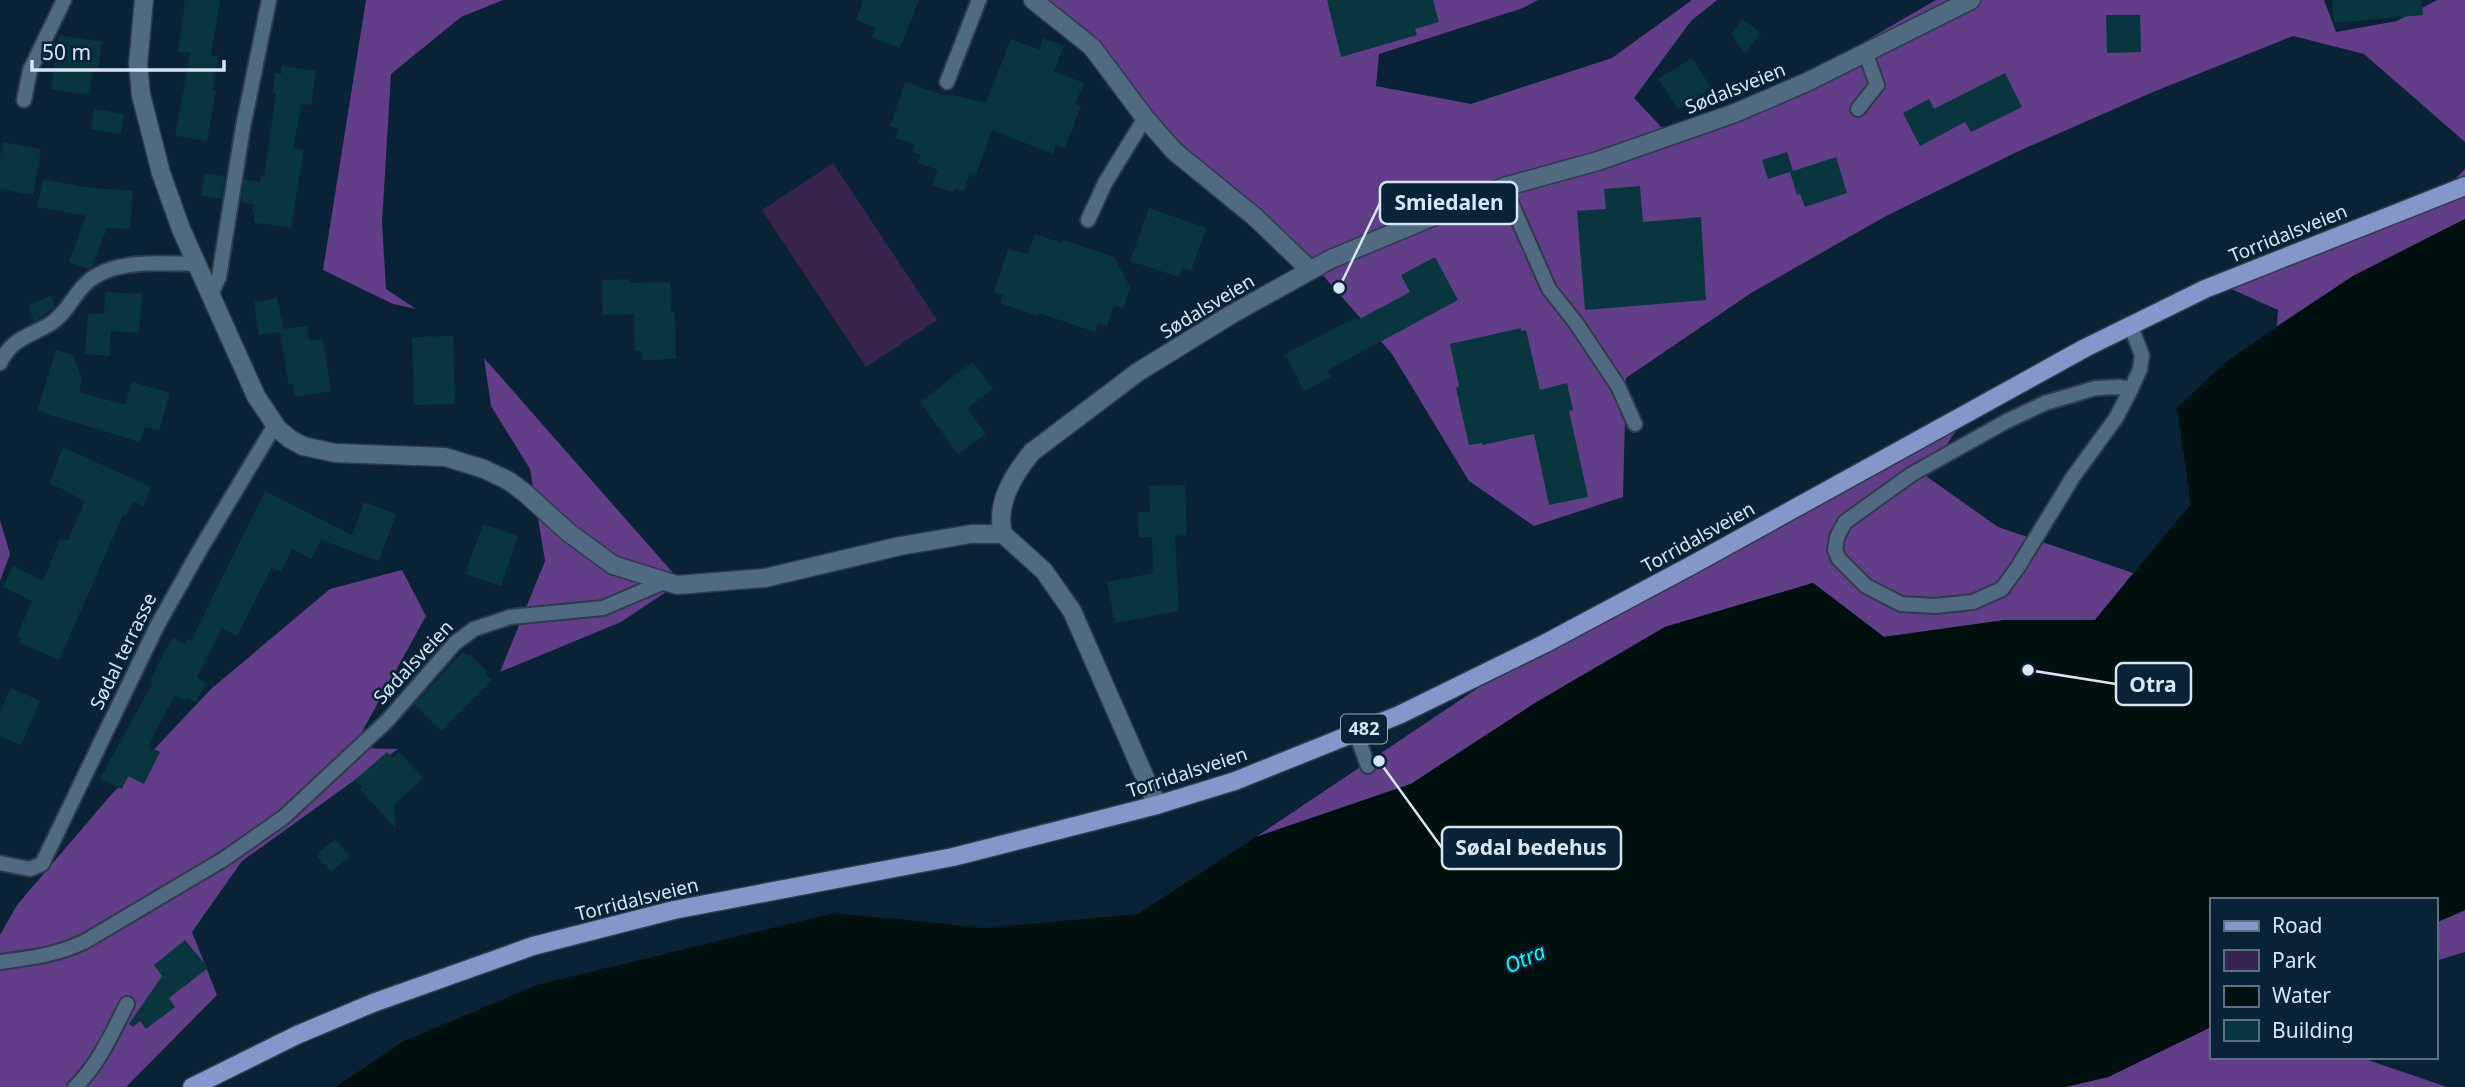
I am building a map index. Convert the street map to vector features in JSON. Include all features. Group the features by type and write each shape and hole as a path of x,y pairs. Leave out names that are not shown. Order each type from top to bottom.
{"main road":[{"name":"Torridalsveien","path":"192,1087 297,1035 373,1003 533,946 674,910 953,857 1157,806 1235,781 1399,715 1544,644 2085,348 2205,289 2465,186"}],"street":[{"path":"144,0 138,64 141,95 161,173 181,229 256,396 275,425 290,439 303,446 335,453 445,457 484,469 526,493 568,532 613,565 664,582"},
{"path":"1033,0 1092,47 1145,118 1174,151 1256,218 1310,270"},
{"name":"Sødalsveien","path":"664,582 677,585 739,582 900,546 971,534 1003,534 1000,512 1007,492 1018,469 1032,452 1138,372 1310,270 1504,187 1598,162 1735,114 1866,54 1971,0"},
{"path":"1003,534 1044,571 1072,611 1157,806"}],"lane":[{"path":"24,100 30,70 64,0"},
{"path":"211,294 219,277 243,127 269,0"},
{"path":"947,82 979,0"},
{"path":"1858,109 1877,85 1866,54"},
{"path":"1088,220 1105,183 1145,118"},
{"path":"1504,187 1549,289 1576,323 1618,386 1635,424"},
{"path":"0,363 10,346 61,316 89,280 105,271 144,263 197,264"},
{"path":"2131,327 2142,355 2140,369 2131,389 2116,418 2073,477 2002,589 1973,602 1935,606 1901,604 1866,586 1839,559 1835,550 1845,522 1912,474 2045,403 2096,388 2131,389"},
{"name":"Sødal terrasse","path":"0,863 30,869 42,864 157,626 275,425"},
{"name":"Sødalsveien","path":"0,962 63,952 246,845 284,817 387,721 455,643 474,629 510,617 603,608 664,582"},
{"path":"1356,733 1368,766"},
{"path":"75,1087 89,1074 127,1004"}],"green space":[{"path":"833,163 937,320 866,367 762,210"}],"shaded area":[{"path":"366,0 503,0 461,17 391,74 382,222 386,289 416,309 393,304 323,270"},
{"path":"1044,0 1538,0 1523,8 1379,54 1376,86 1471,104 1612,58 1692,0 1717,0 1691,21 1634,98 1664,130 1798,80 1936,0 2324,0 2336,32 2397,21 2437,0 2465,0 2465,142 2364,54 2293,36 2153,92 2021,150 1886,216 1751,293 1626,378 1623,497 1534,526 1469,481 1392,354 1291,239 1205,171"},
{"path":"2465,169 2465,219 2353,276 2277,326 2278,310 2229,288 2074,354 1965,417 1926,476 1998,527 2133,573 2095,620 2005,620 1884,637 1813,583 1665,627 1535,703 1411,784 1256,837 1539,647 1669,575 1799,508 1920,437 2121,326 2317,238 2453,181"},
{"path":"484,358 681,582 621,622 500,672 545,561 530,469 491,406"},
{"path":"0,520 10,554 0,581"},
{"path":"402,570 426,616 353,748 398,749 242,861 192,932 217,995 126,1087 0,1087 0,935 17,905 110,796 211,689 330,589"},
{"path":"2465,910 2465,952 2437,960 2437,922"},
{"path":"2210,1027 2210,1059 2365,1059 2447,1087 2065,1087 2108,1077"}],"water":[{"name":"Otra","path":"2465,219 2465,910 2437,922 2437,898 2210,898 2210,1027 2108,1077 2065,1087 336,1087 402,1042 537,985 834,913 985,928 1138,914 1256,837 1411,784 1535,703 1665,627 1813,583 1884,637 2005,620 2095,620 2191,504 2177,408 2227,361 2353,276"}],"building":[{"path":"185,0 220,0 211,55 218,56 213,90 216,90 207,141 175,136 190,53 178,52"},
{"path":"863,0 919,0 900,48 872,37 876,28 856,20"},
{"path":"1327,0 1433,0 1439,22 1415,29 1417,35 1341,57"},
{"path":"2332,0 2422,0 2423,15 2334,23"},
{"path":"2106,15 2140,15 2141,52 2107,53"},
{"path":"1742,19 1761,33 1745,54 1731,34"},
{"path":"59,35 102,42 98,70 93,70 89,95 51,89"},
{"path":"1043,38 1064,46 1054,71 1084,83 1075,104 1081,106 1065,148 1056,145 1053,154 992,130 976,175 970,173 964,191 955,188 953,192 932,185 938,170 918,163 921,155 912,152 915,144 895,138 899,129 890,126 905,82 946,96 947,94 986,103 1011,39 1039,50"},
{"path":"1692,58 1711,88 1678,109 1658,79"},
{"path":"282,66 316,71 311,106 302,104 293,148 304,150 291,228 254,222 253,204 241,202 244,179 260,182 261,175 264,176 276,94 273,93 275,73 281,74"},
{"path":"2005,73 2022,107 1971,132 1965,122 1920,146 1903,113 1929,99 1934,109"},
{"path":"94,109 124,114 121,134 91,129"},
{"path":"3,142 41,149 33,195 0,189"},
{"path":"1787,152 1793,171 1768,179 1762,160"},
{"path":"1836,157 1847,193 1805,207 1800,194 1797,195 1790,172"},
{"path":"205,173 225,176 222,199 201,196"},
{"path":"43,179 83,187 133,191 130,229 107,228 89,269 69,262 86,216 37,207"},
{"path":"1640,186 1643,222 1701,217 1706,300 1585,310 1577,211 1606,209 1604,189"},
{"path":"1149,208 1206,228 1191,271 1182,268 1179,277 1130,261"},
{"path":"1035,234 1114,257 1130,287 1123,308 1114,305 1107,326 1098,323 1095,332 1000,303 1003,295 994,292 1008,249 1028,254"},
{"path":"1435,257 1458,300 1328,370 1331,377 1304,391 1285,354 1410,292 1401,275"},
{"path":"629,279 629,283 670,282 671,312 675,312 676,359 642,360 642,351 635,351 634,314 603,315 602,280"},
{"path":"105,292 142,294 139,333 111,331 109,356 85,354 88,313 104,314"},
{"path":"51,296 55,307 34,322 28,305"},
{"path":"277,298 284,329 307,326 309,341 323,339 331,391 295,397 293,384 289,385 280,332 259,335 254,302"},
{"path":"1521,328 1521,331 1526,330 1540,390 1567,383 1573,410 1569,411 1588,497 1549,505 1534,434 1482,445 1469,445 1456,388 1459,386 1450,344"},
{"path":"453,336 455,404 414,405 412,337"},
{"path":"56,350 73,355 82,380 79,392 125,405 132,382 170,393 159,431 145,427 140,442 37,411"},
{"path":"973,362 993,389 967,409 986,434 958,454 920,402"},
{"path":"63,447 151,487 143,506 133,501 126,516 123,515 59,660 19,642 21,638 17,636 32,601 3,587 13,566 43,581 60,540 68,540 85,501 50,483"},
{"path":"1185,485 1187,535 1175,536 1179,611 1115,623 1107,582 1153,573 1152,537 1139,538 1138,512 1150,512 1149,486"},
{"path":"265,491 352,535 364,502 396,514 379,561 321,540 311,559 292,549 281,572 272,567 237,636 222,628 197,678 206,683 196,702 187,698 185,701 175,695 148,746 160,752 144,784 128,776 122,789 100,779 152,684 151,678 165,650 173,638 185,644 187,639 191,641"},
{"path":"483,524 518,536 501,586 465,574"},
{"path":"463,652 468,656 470,654 492,680 441,731 414,704"},
{"path":"11,688 40,701 21,745 0,736 0,712"},
{"path":"387,752 393,758 399,752 423,778 394,805 396,829 355,780"},
{"path":"335,839 350,856 331,872 316,855"},
{"path":"185,940 208,968 169,998 175,1007 146,1029 140,1021 133,1027 129,1024 162,976 154,965"}],"place":[{"name":"Smiedalen","path":"1339,288"},
{"name":"Otra","path":"2028,670"},
{"name":"Sødal bedehus","path":"1379,761"}]}
